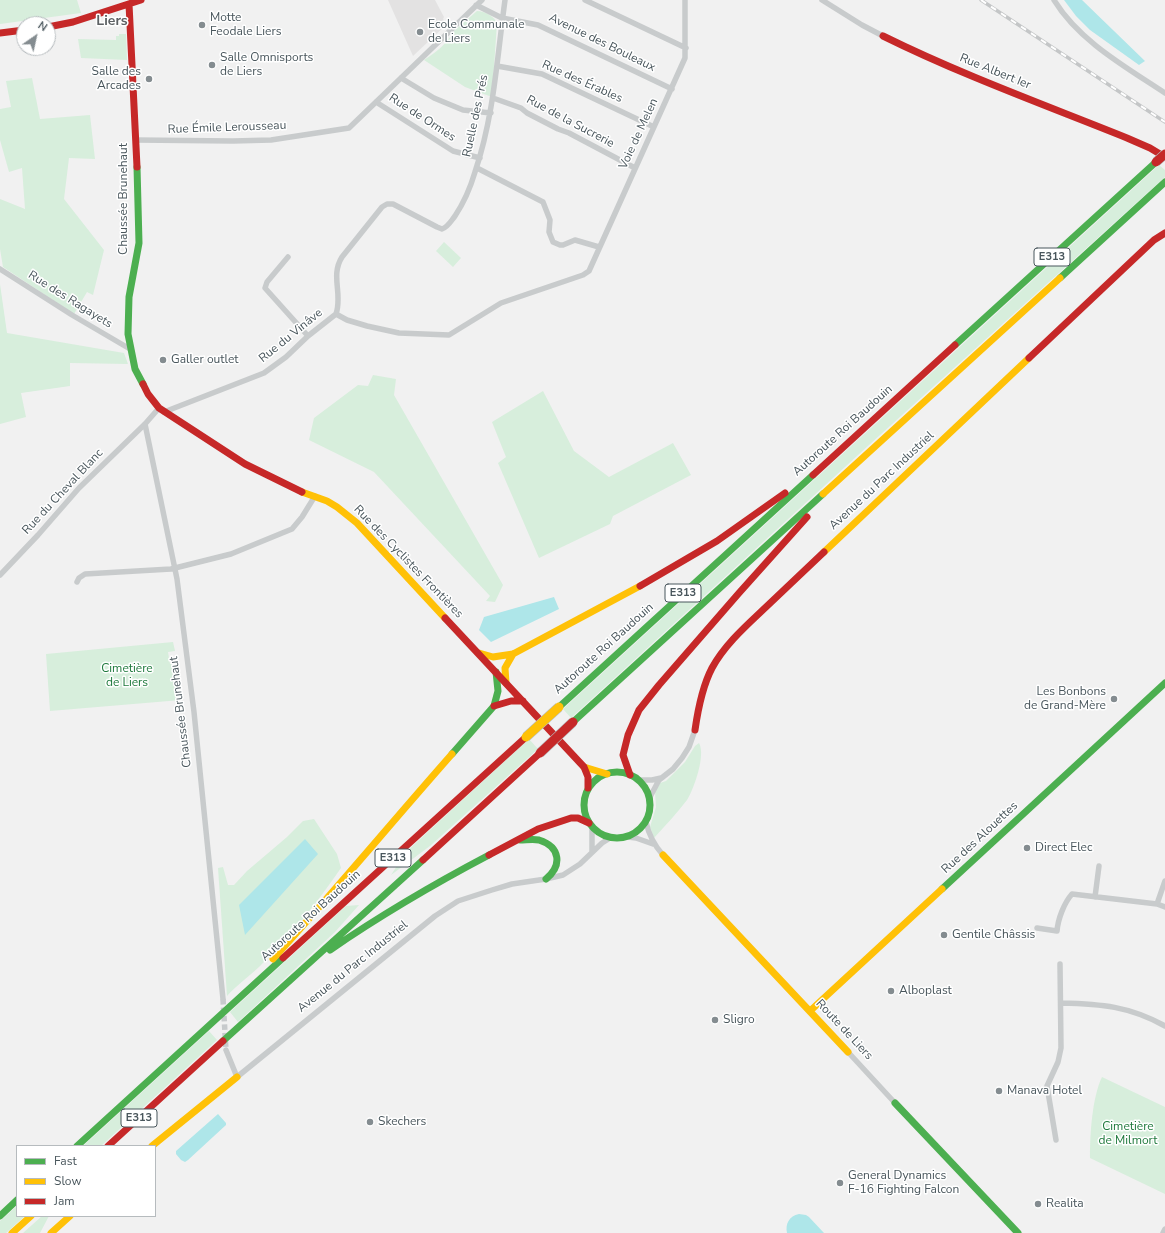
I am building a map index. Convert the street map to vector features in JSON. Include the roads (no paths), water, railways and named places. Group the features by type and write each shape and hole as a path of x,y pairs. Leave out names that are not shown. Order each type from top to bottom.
{"main road":[{"path":"56,25 73,22 141,0"},
{"name":"Chaussée Brunehaut","path":"129,4 136,140 139,243 129,297 128,334 135,368 148,394 161,410"},
{"path":"0,33 16,31"},
{"name":"Rue Albert Ier","path":"883,36 927,57 1165,155"},
{"name":"Autoroute Roi Baudouin","path":"78,1145 1165,155"},
{"name":"E313","path":"109,1145 1165,182"},
{"name":"Avenue du Parc Industriel","path":"695,730 699,705 712,668 727,647 750,622 1154,240 1165,233"},
{"name":"Rue des Cyclistes Frontières","path":"161,410 245,464 337,507 357,523 584,767 607,774"},
{"path":"479,653 493,657 513,654 707,547 789,490 807,480"},
{"path":"630,775 623,755 628,735 640,710 659,685 729,604 810,514 817,500"},
{"path":"506,683 504,675 505,668 513,654"},
{"path":"259,979 272,960 317,911 402,810 494,706 498,691 496,672"},
{"name":"Rue des Alouettes","path":"810,1011 1165,683"},
{"path":"494,706 516,700 523,701"},
{"path":"584,767 588,777 588,788 584,800 586,818 602,835 610,838 628,837 637,832 650,815 650,796 646,788 639,780 630,775 619,772 607,774 596,779 588,788"},
{"path":"317,955 333,948 378,917 441,880 538,829 568,819 578,818 591,825"},
{"path":"516,840 538,840 548,844 554,850 557,856 558,865 555,871 546,879"},
{"name":"Route de Liers","path":"663,855 848,1052"},
{"name":"Avenue du Parc Industriel","path":"153,1145 236,1077"},
{"name":"Route de Liers","path":"895,1103 1018,1233"},
{"path":"0,1216 16,1201"},
{"path":"12,1233 30,1217"},
{"path":"51,1233 69,1217"}],"street":[{"name":"Rue Émile Lerousseau","path":"136,140 271,140 349,128 482,0"},
{"name":"Ruelle des Prés","path":"336,314 339,303 336,274 338,264 382,207 387,204 393,204 436,227 445,228 466,199 480,158 491,113 498,66 504,0"},
{"path":"585,0 686,48"},
{"name":"Voie de Melen","path":"588,271 685,58 685,0"},
{"name":"Rue Albert Ier","path":"822,0 862,25 883,36"},
{"path":"1054,0 1083,34 1094,44 1165,93"},
{"name":"Avenue des Bouleaux","path":"476,5 502,18 538,25 672,89"},
{"name":"Rue des Érables","path":"498,66 542,74 654,127"},
{"path":"401,78 434,98 462,110 491,113"},
{"name":"Rue de la Sucrerie","path":"493,98 521,108 527,113 636,168"},
{"name":"Rue de Ormes","path":"376,102 452,151 480,158"},
{"path":"477,168 543,202 550,220 549,232 553,242 563,245 575,240 599,247"},
{"path":"288,257 267,282 265,288 308,336"},
{"name":"Rue des Ragayets","path":"0,269 72,316 130,349"},
{"name":"Rue du Vinâve","path":"161,410 264,373 286,357 308,336 336,314 347,320 366,326 399,333 449,335 501,303 577,278 588,271"},
{"name":"Rue du Cheval Blanc","path":"0,575 38,535 79,488 161,410"},
{"name":"Chaussée Brunehaut","path":"145,424 175,568 194,712 223,999"},
{"path":"76,582 85,574 175,568 231,554 292,529 302,517 315,496"},
{"name":"Avenue du Parc Industriel","path":"650,796 656,785 682,758 689,747 695,730"},
{"path":"639,780 662,778"},
{"name":"Route de Liers","path":"646,822 653,844 663,855"},
{"path":"591,825 593,839 592,852"},
{"name":"Route de Liers","path":"628,837 653,844"},
{"name":"Avenue du Parc Industriel","path":"236,1077 435,916 458,901 512,884 546,879 568,873 610,838"},
{"path":"1095,897 1099,866"},
{"path":"1157,904 1165,881"},
{"path":"1037,928 1057,931 1058,919 1067,900 1072,894 1157,904 1165,907"},
{"path":"1056,1140 1047,1086 1058,1062 1061,1048 1060,964"},
{"path":"1061,1003 1095,1004 1126,1009 1165,1026"},
{"path":"226,1050 236,1077"},
{"name":"Route de Liers","path":"848,1052 895,1103"},
{"path":"1163,1233 1165,1229"}],"water":[{"path":"1064,0 1082,0 1145,61 1139,65 1090,30 1076,16"},
{"path":"554,597 559,609 491,642 479,630 484,617"},
{"path":"305,839 318,854 245,935 239,905"},
{"path":"218,1114 226,1125 188,1160 185,1162 181,1160 176,1154 176,1151"},
{"path":"799,1214 809,1217 824,1233 787,1233 788,1221"}],"tunnel":[{"path":"223,999 226,1050"}],"railway":[{"path":"981,0 1165,122"}],"place":[{"name":"Motte Feodale Liers","path":"202,25"},
{"name":"Ecole Communale de Liers","path":"420,32"},
{"name":"Salle Omnisports de Liers","path":"212,65"},
{"name":"Salle des Arcades","path":"149,79"},
{"name":"Galler outlet","path":"163,360"},
{"name":"Les Bonbons de Grand-Mère","path":"1114,699"},
{"name":"Direct Elec","path":"1027,848"},
{"name":"Gentile Châssis","path":"944,935"},
{"name":"Alboplast","path":"891,991"},
{"name":"Sligro","path":"715,1020"},
{"name":"Manava Hotel","path":"999,1091"},
{"name":"Skechers","path":"370,1122"},
{"name":"General Dynamics F-16 Fighting Falcon","path":"840,1183"},
{"name":"Realita","path":"1038,1204"}],"district":[{"name":"Liers","path":"112,22"}],"park label":[{"name":"Cimetière de Liers","path":"127,676"},
{"name":"Cimetière de Milmort","path":"1128,1134"}]}
